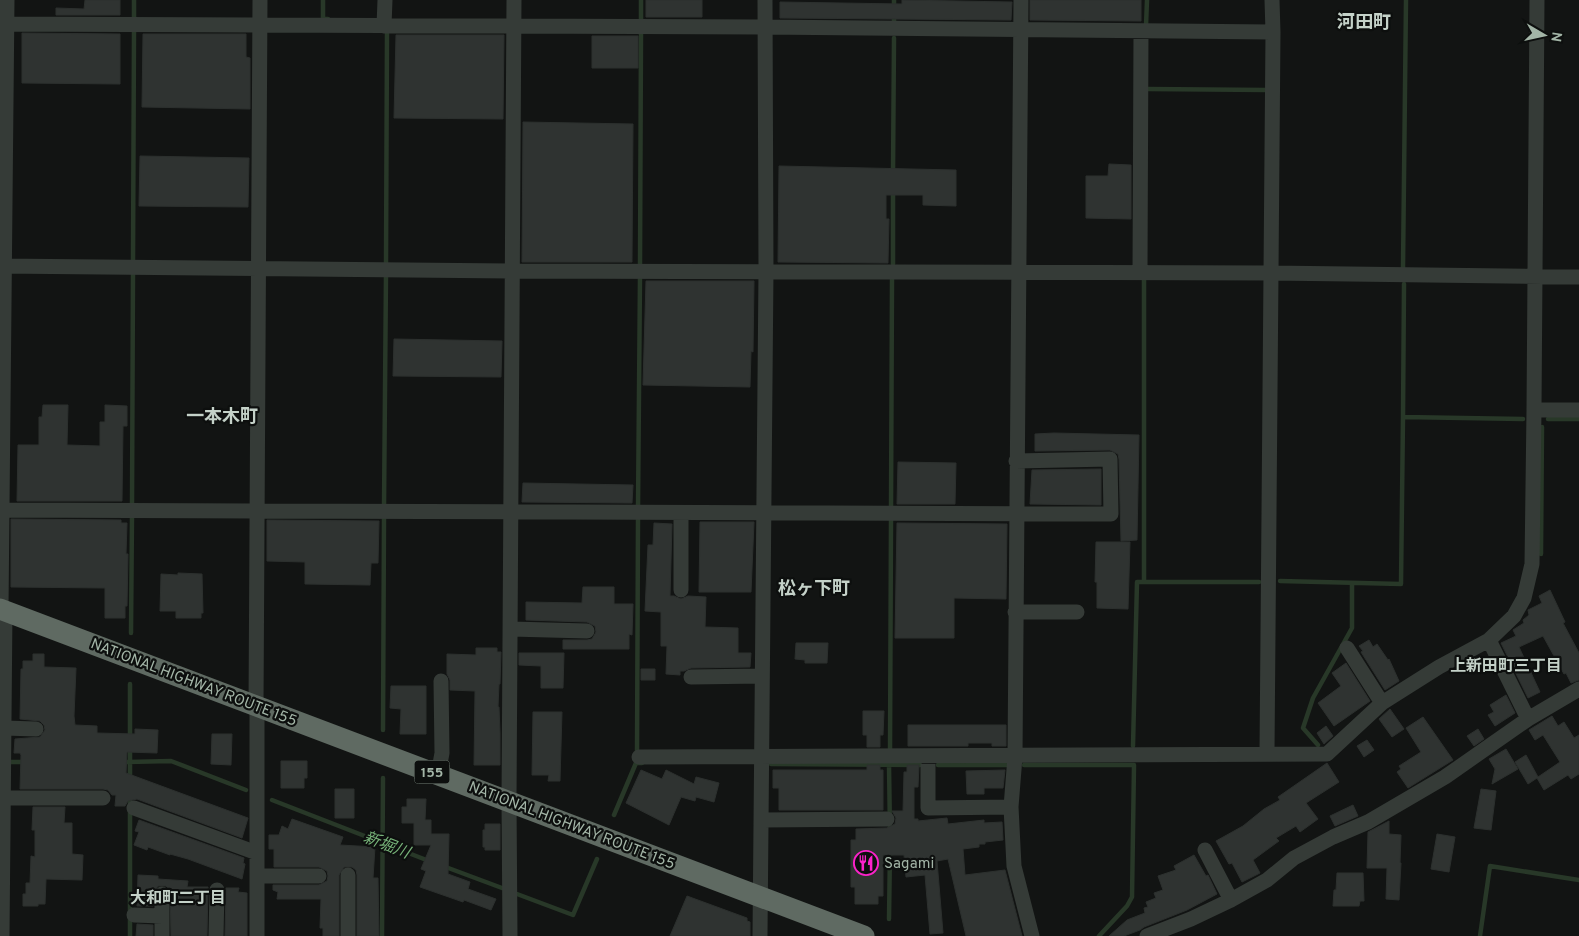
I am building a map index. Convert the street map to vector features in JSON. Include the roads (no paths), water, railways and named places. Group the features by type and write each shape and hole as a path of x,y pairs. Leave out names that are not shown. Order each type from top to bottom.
{"highway":[{"name":"NATIONAL HIGHWAY ROUTE 155","path":"2,610 864,936"}],"street":[{"path":"2,936 4,728 2,610 3,24 7,0"},
{"path":"257,936 260,0"},
{"path":"384,26 385,0"},
{"path":"510,936 508,801 511,629 514,0"},
{"path":"760,936 766,271 765,0"},
{"path":"1021,0 1015,757 1011,807 1014,866 1032,936"},
{"path":"1267,753 1272,0"},
{"path":"639,757 1015,757 1267,753 1327,754 1382,703 1439,667 1489,640 1514,616 1524,598 1532,564 1537,0"},
{"path":"3,24 764,27 1272,32"},
{"path":"1140,273 1141,32"},
{"path":"3,266 513,271 1271,273 1579,277"},
{"path":"1534,410 1579,410"},
{"path":"3,510 1110,514 1110,459 1016,461"},
{"path":"681,513 681,590"},
{"path":"1015,612 1077,612"},
{"path":"511,629 587,631"},
{"path":"1489,640 1528,718"},
{"path":"1347,648 1382,703"},
{"path":"691,677 762,676"},
{"path":"438,774 442,753 441,681"},
{"path":"1147,936 1191,919 1267,880 1294,858 1333,837 1368,822 1445,777 1528,718 1579,689"},
{"path":"4,728 36,729"},
{"path":"928,756 928,808 1011,807"},
{"path":"3,798 104,798"},
{"path":"134,808 257,853"},
{"path":"761,820 888,819"},
{"path":"1204,850 1231,900"},
{"path":"348,875 348,936"},
{"path":"257,876 318,876"},
{"path":"216,890 216,936"},
{"path":"162,894 162,936"},
{"path":"134,915 162,916"}],"waterway":[{"path":"134,0 134,20"},
{"path":"323,0 323,19 328,19"},
{"path":"641,0 641,22"},
{"path":"894,0 894,23"},
{"path":"1146,26 1147,0"},
{"path":"1403,268 1406,0"},
{"path":"133,263 134,29"},
{"path":"386,265 387,31"},
{"path":"640,267 641,33"},
{"path":"893,174 894,38"},
{"path":"1147,89 1267,90"},
{"path":"893,189 893,264"},
{"path":"132,506 133,272"},
{"path":"384,507 386,274"},
{"path":"638,509 640,276"},
{"path":"891,510 892,278"},
{"path":"1144,280 1144,582"},
{"path":"1403,417 1404,284"},
{"path":"1280,581 1401,584 1403,417 1523,419"},
{"path":"1548,419 1579,419"},
{"path":"1541,554 1542,427"},
{"path":"131,633 132,515"},
{"path":"383,730 384,517"},
{"path":"637,753 638,519"},
{"path":"890,753 891,519"},
{"path":"1133,746 1137,582 1259,582"},
{"path":"1318,745 1303,728 1313,698 1352,628 1352,583"},
{"path":"130,684 130,740"},
{"name":"新堀川","path":"130,747 130,780"},
{"name":"新堀川","path":"127,762 171,761 246,790"},
{"name":"新堀川","path":"10,762 27,762"},
{"path":"614,815 636,763 642,763"},
{"path":"771,764 920,765"},
{"path":"889,765 890,832"},
{"path":"938,765 1009,765"},
{"path":"1024,765 1134,765 1132,897 1127,906 1099,936"},
{"path":"382,936 383,778"},
{"path":"130,795 130,936"},
{"name":"新堀川","path":"272,800 429,861"},
{"path":"889,919 890,850"},
{"path":"517,894 573,915 597,859"},
{"name":"新堀川","path":"443,866 502,888"},
{"path":"1480,936 1490,866 1579,880"}],"place":[{"name":"Sagami","path":"866,863"}],"district":[{"name":"河田町","path":"1364,22"},
{"name":"一本木町","path":"222,416"},
{"name":"松ヶ下町","path":"814,588"},
{"name":"上新田町三丁目","path":"1506,665"},
{"name":"大和町二丁目","path":"178,897"}]}
